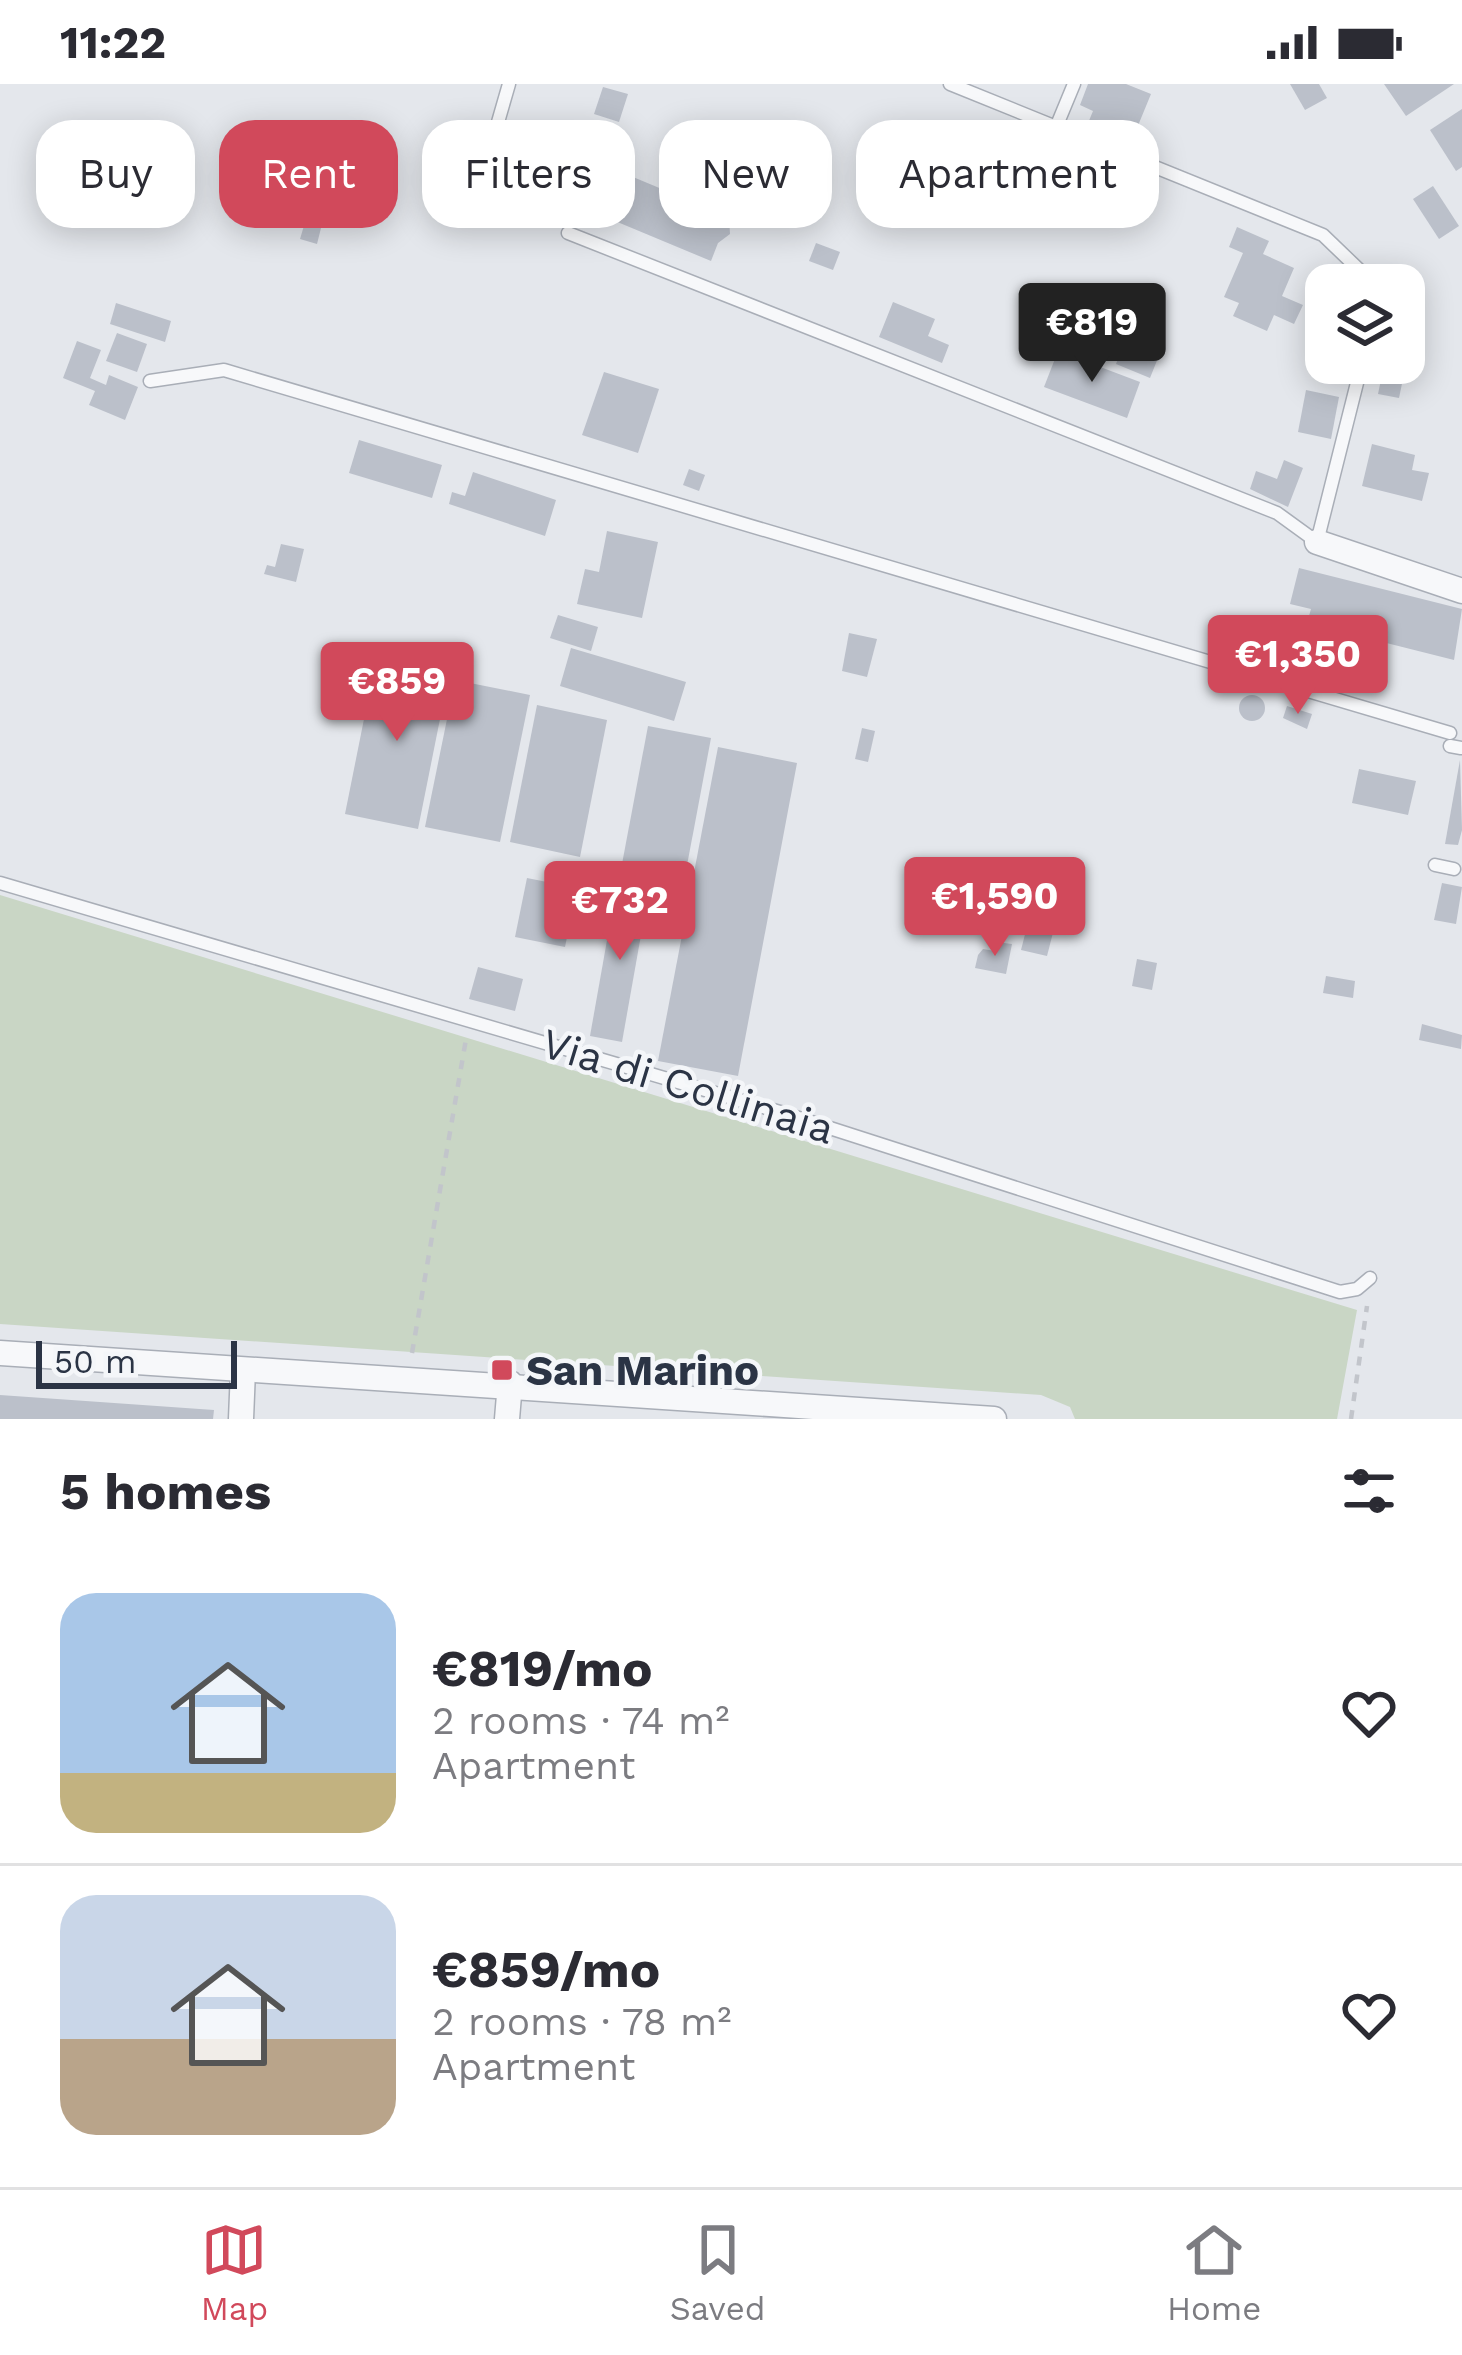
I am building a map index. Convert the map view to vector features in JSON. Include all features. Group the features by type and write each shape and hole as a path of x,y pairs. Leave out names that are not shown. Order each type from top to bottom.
{"street":[{"path":"1317,542 1462,591"},
{"path":"0,1353 510,1383 764,1410 994,1419"},
{"path":"241,1419 243,1370"},
{"path":"507,1419 510,1383"}],"lane":[{"path":"499,120 509,84"},
{"path":"950,84 1046,120"},
{"path":"1059,120 1074,84"},
{"path":"1159,167 1323,235 1353,264"},
{"path":"568,233 1277,513 1317,542 1358,384"},
{"path":"150,381 224,370 1454,742"},
{"path":"1435,865 1454,869"},
{"name":"Via di Collinaia","path":"0,883 780,1112 1340,1292 1357,1289 1370,1278"}],"path":[{"path":"408,1380 469,1021"},
{"path":"1351,1419 1370,1278"}],"green space":[{"path":"0,895 1357,1310 1337,1419 1075,1419 1070,1407 1041,1395 0,1324"}],"building":[{"path":"1088,84 1126,84 1151,94 1140,120 1089,120 1093,111 1080,105"},
{"path":"1290,84 1319,84 1327,98 1305,110"},
{"path":"1384,84 1454,84 1406,116"},
{"path":"603,87 628,94 620,120 594,114"},
{"path":"1462,109 1462,167 1456,171 1430,130"},
{"path":"635,178 659,188 659,228 730,228 711,261 632,228"},
{"path":"1433,186 1459,226 1439,239 1413,199"},
{"path":"1237,227 1269,241 1263,254 1294,268 1282,296 1303,305 1294,324 1274,315 1267,331 1233,316 1239,303 1224,297 1243,253 1229,247"},
{"path":"303,228 321,228 317,244 300,239"},
{"path":"816,243 840,252 833,270 809,261"},
{"path":"1052,298 1070,305 1060,339 1039,332"},
{"path":"893,302 935,319 928,336 949,345 942,363 879,337"},
{"path":"116,303 171,321 165,342 110,324"},
{"path":"117,333 147,344 137,372 106,361"},
{"path":"77,341 101,350 90,378 106,385 109,375 138,387 125,420 89,405 95,391 63,378"},
{"path":"1123,346 1158,358 1150,378 1116,364"},
{"path":"1058,351 1140,382 1127,418 1044,387"},
{"path":"604,372 659,389 638,453 582,435"},
{"path":"1380,384 1402,384 1399,398 1378,394"},
{"path":"1306,390 1339,397 1331,439 1298,432"},
{"path":"359,440 442,465 432,498 349,473"},
{"path":"1372,444 1415,455 1412,470 1429,473 1422,501 1362,486"},
{"path":"1284,460 1303,468 1288,507 1250,489 1256,471 1277,479"},
{"path":"689,469 705,475 699,491 683,485"},
{"path":"473,472 556,500 545,536 449,504 452,492 465,496"},
{"path":"607,531 658,542 642,618 577,604 585,569 599,572"},
{"path":"281,544 304,549 296,582 264,574 267,565 275,567"},
{"path":"1299,568 1462,609 1454,660 1307,623 1311,609 1290,604"},
{"path":"558,615 598,627 591,651 550,638"},
{"path":"849,633 877,639 867,677 842,671"},
{"path":"571,648 686,682 674,721 560,686"},
{"path":"376,659 449,674 418,829 345,814"},
{"path":"455,680 530,695 500,842 425,827"},
{"path":"1252,695 1265,708 1252,721 1239,708"},
{"path":"537,705 607,720 580,857 510,842"},
{"path":"1287,706 1312,714 1307,729 1283,718"},
{"path":"648,726 711,738 685,876 622,864"},
{"path":"862,728 875,731 868,762 855,759"},
{"path":"718,747 797,763 738,1076 658,1061"},
{"path":"1460,760 1462,830 1458,845 1445,844"},
{"path":"1359,769 1416,781 1408,815 1352,803"},
{"path":"527,878 577,888 565,947 515,937"},
{"path":"1442,883 1462,887 1456,924 1434,920"},
{"path":"617,884 649,890 622,1042 590,1036"},
{"path":"1031,911 1057,917 1047,956 1021,950"},
{"path":"996,942 1012,944 1006,974 975,968 978,955 983,949 995,951"},
{"path":"1137,959 1157,963 1152,990 1132,986"},
{"path":"478,967 523,979 515,1011 469,999"},
{"path":"1326,976 1355,981 1353,998 1323,993"},
{"path":"1422,1024 1462,1035 1461,1049 1419,1040"},
{"path":"0,1395 214,1410 213,1419 0,1419"}],"place":[{"name":"San Marino","path":"502,1370"}]}
